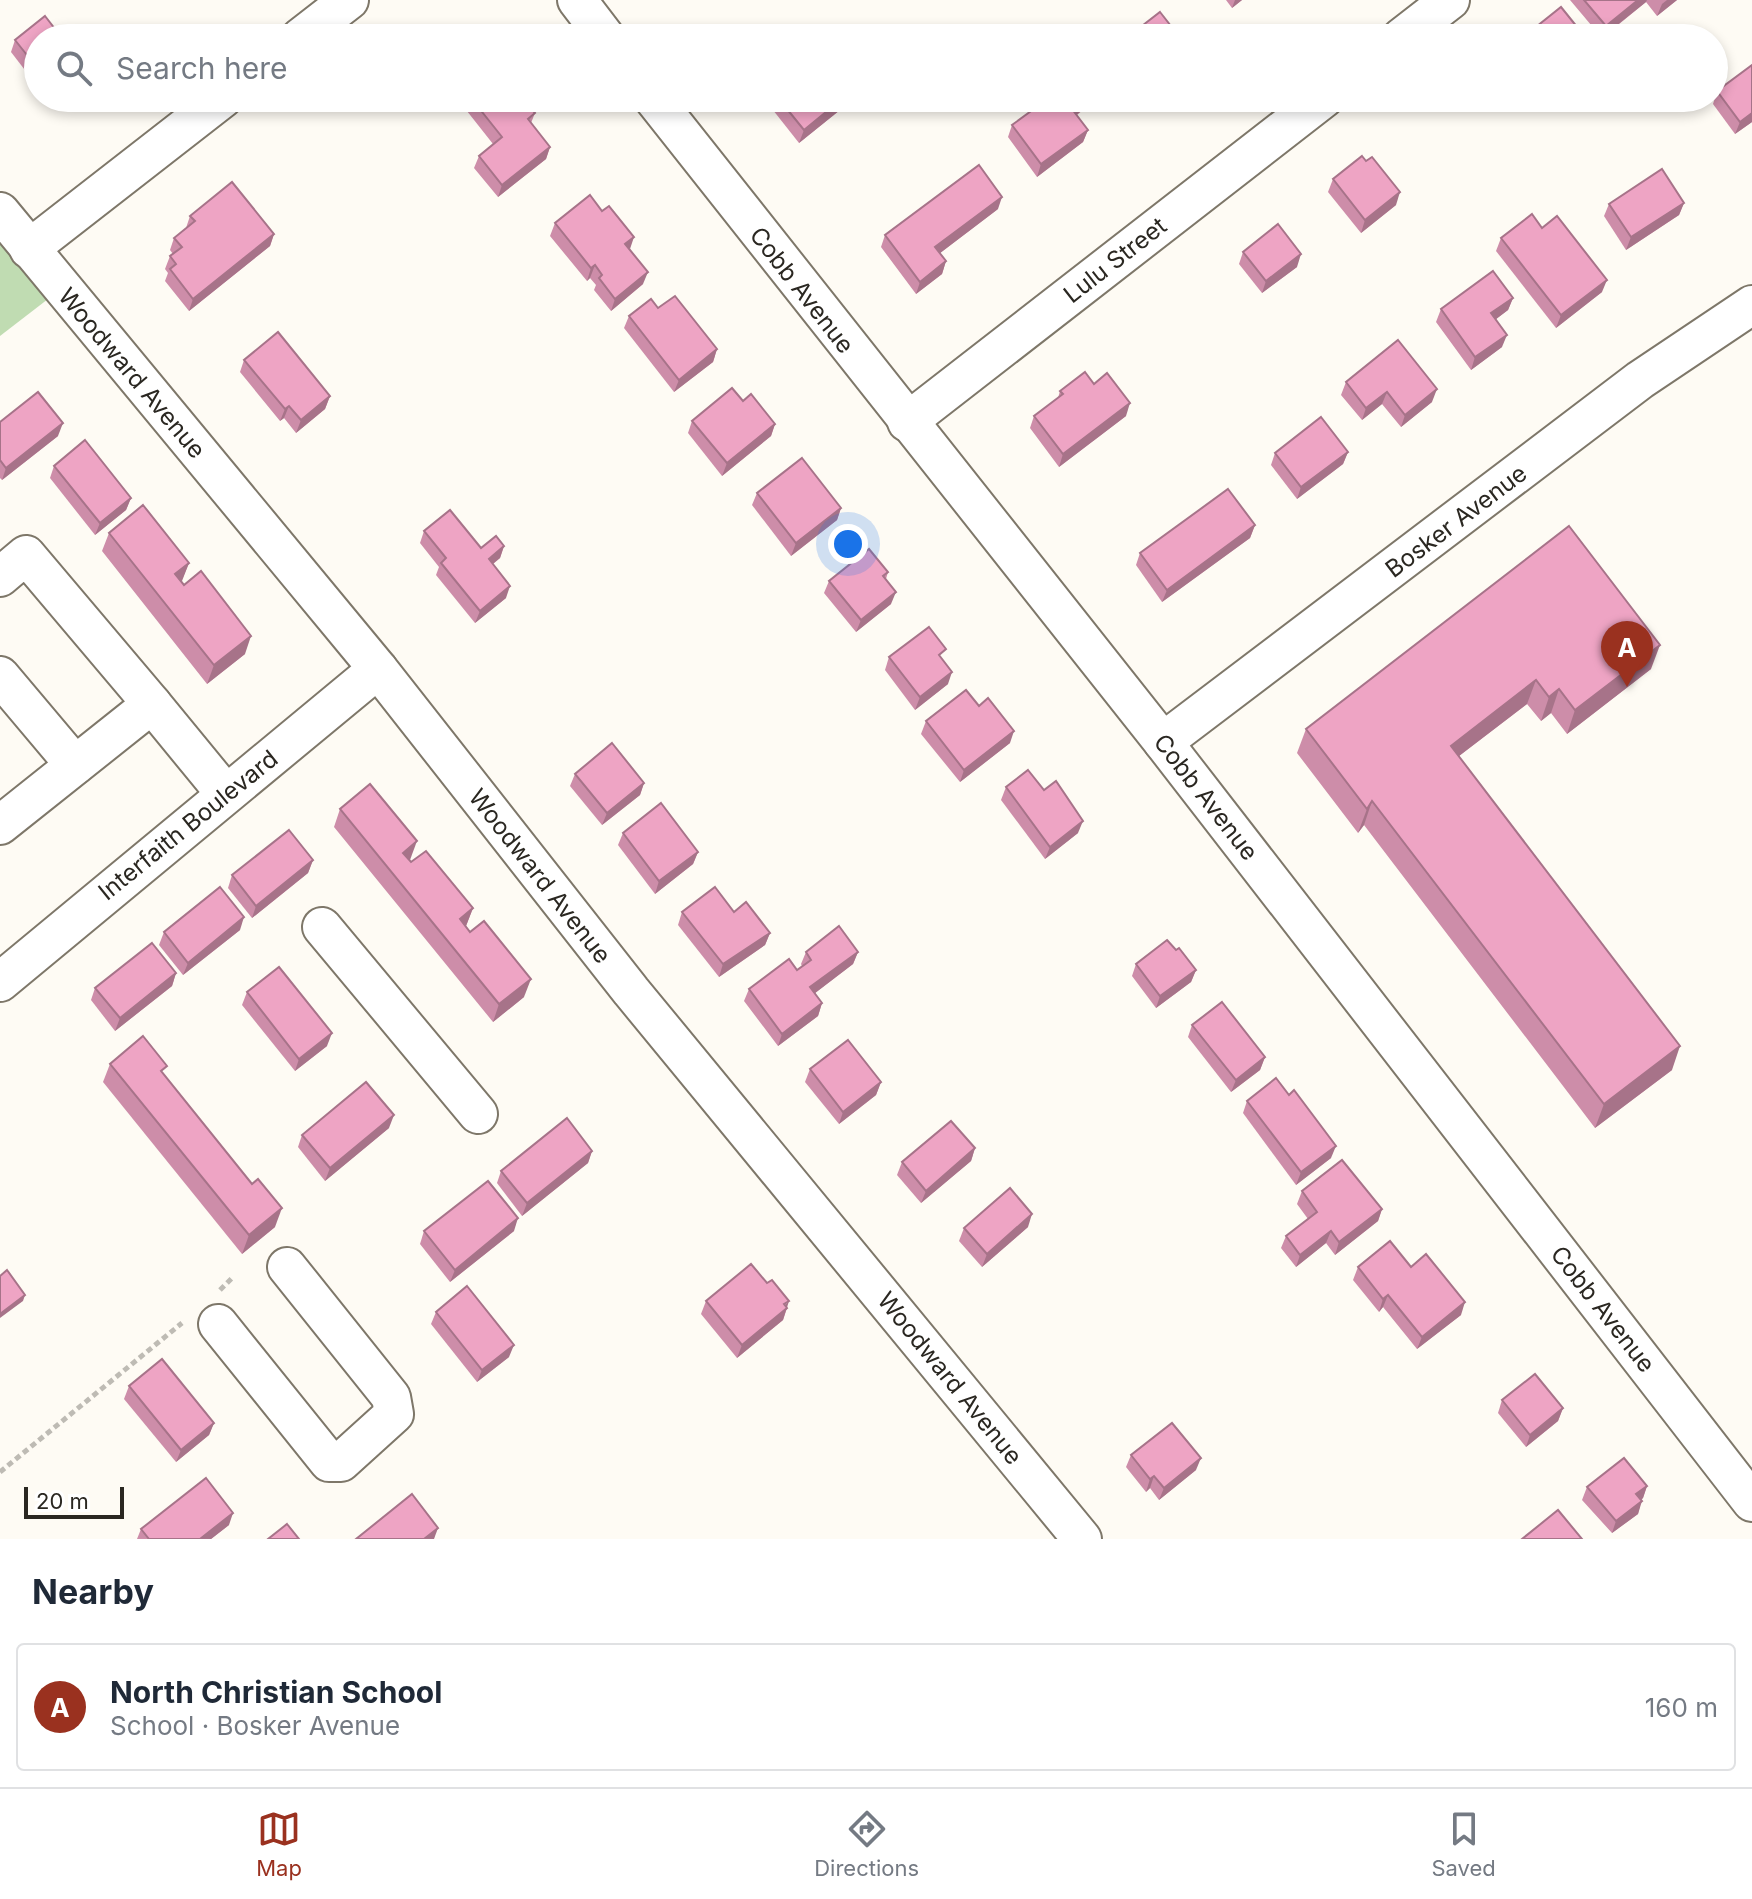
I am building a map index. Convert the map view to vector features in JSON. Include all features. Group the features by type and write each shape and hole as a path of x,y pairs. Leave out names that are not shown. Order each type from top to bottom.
{"street":[{"path":"318,24 349,0"},
{"path":"577,0 595,24"},
{"path":"1419,24 1450,0"},
{"path":"9,227 200,112"},
{"name":"Cobb Avenue","path":"664,112 1163,742 1752,1502"},
{"name":"Lulu Street","path":"907,422 1306,112"},
{"name":"Woodward Avenue","path":"9,227 378,669 631,991 1082,1539"},
{"name":"Bosker Avenue","path":"1163,742 1640,380 1752,305"},
{"path":"0,577 26,555 225,793"},
{"name":"Interfaith Boulevard","path":"0,982 378,669"},
{"path":"0,676 75,765"},
{"path":"0,825 152,704"},
{"path":"322,927 478,1114"},
{"path":"208,1312 329,1462 341,1462 394,1414 391,1397 287,1267"}],"path":[{"path":"0,1472 208,1312 232,1278"}],"green space":[{"path":"0,212 61,289 0,336"}],"building":[{"path":"1584,0 1638,0 1608,24 1604,24"},
{"path":"1561,7 1575,24 1540,24"},
{"path":"1160,12 1169,24 1144,24"},
{"path":"45,16 51,24 35,24"},
{"path":"24,33 24,51 15,40"},
{"path":"1752,65 1752,113 1740,122 1728,106 1728,83"},
{"path":"482,112 534,112 528,119 550,147 502,185 479,156 502,137"},
{"path":"789,112 826,112 804,130"},
{"path":"1030,112 1074,112 1088,130 1041,164 1012,125"},
{"path":"1362,156 1366,161 1372,157 1400,192 1365,220 1333,179"},
{"path":"979,165 1002,197 935,247 946,261 920,282 885,235"},
{"path":"1662,169 1684,203 1631,237 1609,204"},
{"path":"232,182 274,234 193,299 170,269 176,264 170,256 182,247 174,238 195,221 190,216"},
{"path":"590,195 602,211 609,206 634,237 625,244 648,272 615,299 599,278 602,275 595,265 591,268 555,223"},
{"path":"1532,214 1542,228 1557,216 1607,280 1561,315 1501,238"},
{"path":"1278,224 1301,254 1266,281 1243,252"},
{"path":"1493,271 1513,298 1491,313 1507,335 1475,357 1441,309"},
{"path":"675,296 717,349 679,380 629,316 651,299 658,308"},
{"path":"278,332 330,396 301,420 289,406 285,409 244,360"},
{"path":"1398,340 1437,389 1405,415 1387,392 1366,408 1346,382"},
{"path":"1085,372 1094,384 1107,373 1130,403 1063,454 1034,416"},
{"path":"732,388 743,401 751,394 775,424 727,463 692,421"},
{"path":"38,392 63,423 6,468 0,460 0,422"},
{"path":"1321,417 1348,452 1301,487 1275,453"},
{"path":"85,440 131,498 100,523 54,466"},
{"path":"802,458 841,508 796,543 757,493"},
{"path":"1228,489 1255,525 1167,590 1140,553"},
{"path":"143,505 189,563 175,574 184,585 201,571 251,636 214,665 109,533"},
{"path":"450,510 481,548 496,536 504,546 489,559 510,586 480,611 441,563 446,558 424,531"},
{"path":"1569,526 1660,645 1575,710 1559,689 1549,697 1536,680 1451,746 1680,1046 1604,1104 1372,801 1367,809 1306,729"},
{"path":"869,549 888,572 883,576 896,592 861,620 829,581"},
{"path":"929,627 946,649 939,655 952,672 920,697 889,657"},
{"path":"966,690 979,706 988,698 1014,731 964,770 926,721"},
{"path":"612,743 644,783 607,813 575,774"},
{"path":"1028,770 1044,790 1056,781 1083,821 1050,847 1006,787"},
{"path":"370,784 417,841 403,853 411,862 426,851 473,908 460,919 470,932 484,921 531,979 499,1004 340,809"},
{"path":"661,803 698,852 659,881 623,833"},
{"path":"289,830 313,860 256,906 232,875"},
{"path":"220,887 244,917 188,963 164,932"},
{"path":"715,887 734,912 746,902 770,933 723,964 682,912"},
{"path":"839,926 858,952 810,987 822,1003 782,1034 749,989 789,959 797,970 811,960 806,952"},
{"path":"1167,940 1176,950 1179,948 1196,970 1160,996 1136,964"},
{"path":"152,943 176,973 120,1018 95,988"},
{"path":"279,967 332,1033 299,1059 247,992"},
{"path":"1222,1002 1265,1057 1236,1080 1192,1025"},
{"path":"143,1036 167,1066 161,1071 252,1184 258,1179 282,1208 249,1235 110,1064"},
{"path":"848,1040 881,1082 843,1112 810,1069"},
{"path":"1276,1078 1289,1095 1294,1090 1336,1146 1301,1172 1247,1101"},
{"path":"366,1082 394,1115 330,1168 302,1135"},
{"path":"567,1118 592,1151 527,1203 501,1171"},
{"path":"951,1121 975,1148 926,1191 902,1162"},
{"path":"1342,1160 1382,1209 1339,1242 1331,1231 1300,1255 1286,1236 1317,1212 1302,1191"},
{"path":"488,1181 518,1218 455,1270 424,1231"},
{"path":"1010,1188 1032,1214 987,1254 964,1228"},
{"path":"1390,1241 1411,1267 1426,1254 1465,1302 1422,1337 1388,1295 1383,1299 1358,1267"},
{"path":"751,1264 767,1283 772,1280 789,1301 784,1304 787,1308 742,1345 706,1301"},
{"path":"7,1270 25,1295 0,1314 0,1276"},
{"path":"467,1286 514,1345 482,1370 436,1312"},
{"path":"162,1359 214,1423 181,1450 129,1386"},
{"path":"1535,1374 1563,1408 1530,1435 1502,1400"},
{"path":"1172,1423 1201,1458 1164,1488 1154,1476 1150,1479 1131,1455"},
{"path":"1624,1458 1647,1486 1636,1494 1642,1501 1616,1521 1587,1487"},
{"path":"206,1478 233,1513 200,1539 149,1539 141,1529"},
{"path":"412,1494 438,1528 424,1539 356,1539"},
{"path":"1558,1510 1582,1539 1522,1539"},
{"path":"287,1524 299,1539 268,1539"}],"place":[{"name":"North Christian School","path":"1627,687"}]}
